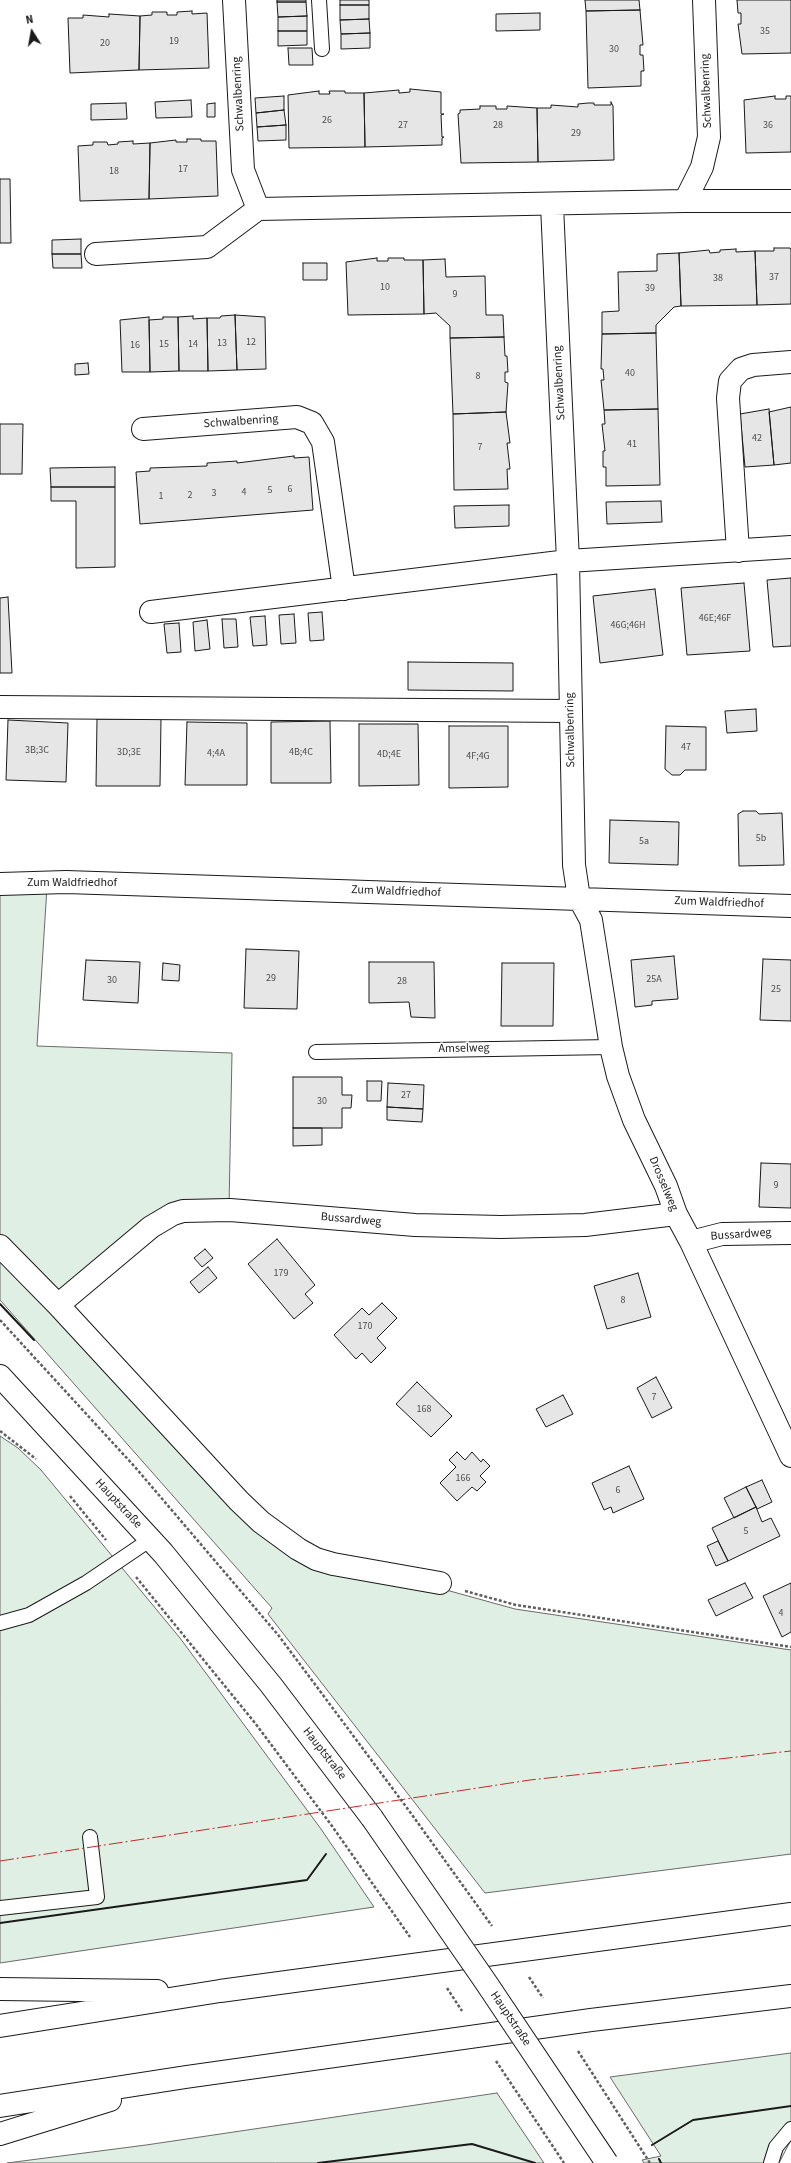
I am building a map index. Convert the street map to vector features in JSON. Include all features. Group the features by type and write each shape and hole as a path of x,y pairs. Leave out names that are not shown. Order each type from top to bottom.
{"main road":[{"name":"Schwalbenring","path":"234,0 243,170 258,209"},
{"name":"Schwalbenring","path":"685,201 702,167 709,137 704,0"},
{"path":"96,254 207,247 258,209 552,205 685,201 791,201"},
{"name":"Schwalbenring","path":"552,205 568,561 574,865 579,898"},
{"path":"738,551 728,398 730,381 741,369 753,365 791,362"},
{"name":"Schwalbenring","path":"143,429 297,417 312,423 323,442 344,589"},
{"path":"151,612 568,561 791,547"},
{"path":"0,707 571,711"},
{"name":"Zum Waldfriedhof","path":"0,884 66,882 791,906"},
{"name":"Drosselweg","path":"579,898 591,920 611,1047 618,1076 634,1120 666,1186 676,1214 691,1242 791,1456"},
{"name":"Bussardweg","path":"58,1305 151,1227 173,1214 183,1211 230,1210 415,1225 500,1227 585,1225 676,1214"},
{"name":"Bussardweg","path":"691,1242 722,1234 791,1233"},
{"path":"0,1246 58,1305 239,1501 261,1522 281,1538 298,1550 333,1564 440,1583"},
{"name":"Hauptstraße","path":"0,1376 151,1539 271,1685 372,1818 485,1981 607,2163"},
{"path":"0,2026 220,1992 791,1914"},
{"path":"0,1989 220,1992"},
{"path":"0,2106 186,2077 583,2021 791,1996"},
{"path":"0,2134 186,2077"}],"lane":[{"path":"319,0 322,49"},
{"name":"Amselweg","path":"316,1052 611,1047"},
{"path":"0,1623 29,1615 86,1583 151,1539"},
{"path":"0,1908 97,1897 90,1837"},
{"path":"771,2163 776,2147 791,2129"}],"path":[{"path":"0,1320 135,1467 279,1636 410,1812 496,1932"},
{"path":"0,1431 21,1446 38,1461"},
{"path":"69,1495 255,1723 332,1826 413,1941"},
{"path":"440,1583 516,1605 791,1647"},
{"path":"528,1977 546,2002"},
{"path":"445,1986 463,2012"},
{"path":"575,2047 650,2163"},
{"path":"492,2056 564,2163"}],"green space":[{"path":"47,887 37,1046 232,1053 229,1207 192,1206 59,1300 0,1240 0,888"},
{"path":"0,1252 297,1553 439,1588 515,1609 791,1650 791,1854 485,1893 268,1614 272,1608 0,1300"},
{"path":"0,1436 18,1448 41,1470 180,1638 321,1829 374,1907 0,1963"},
{"path":"791,2053 791,2140 779,2163 644,2163 642,2160 661,2156 610,2077"},
{"path":"497,2093 544,2163 7,2163 146,2145"}],"building":[{"path":"277,0 306,0 306,2 277,2"},
{"path":"340,0 369,0 369,5 340,5"},
{"path":"585,0 639,0 640,10 586,11"},
{"path":"737,0 791,0 791,53 742,54 738,24 741,24 741,13 738,13"},
{"path":"277,2 306,2 307,16 278,17"},
{"path":"340,5 369,5 369,19 340,20"},
{"path":"640,10 643,45 640,45 640,55 643,55 644,71 641,71 641,86 588,88 586,11"},
{"path":"192,11 192,14 207,13 209,68 139,70 140,16 152,15 152,12 167,12 167,15 177,15 177,12"},
{"path":"540,13 540,30 496,31 496,14"},
{"path":"109,14 140,16 139,70 70,73 68,18 83,18 83,15 109,17"},
{"path":"307,16 307,31 278,31 278,17"},
{"path":"369,19 370,33 341,34 340,20"},
{"path":"278,31 307,31 307,45 278,46"},
{"path":"370,33 370,48 341,49 341,34"},
{"path":"288,48 312,48 313,65 289,65"},
{"path":"410,89 441,92 441,114 444,114 441,115 442,137 444,137 442,138 442,145 365,147 364,93 399,90 399,93 410,92"},
{"path":"319,91 319,94 330,94 329,91 364,93 365,147 289,148 288,95"},
{"path":"284,96 284,110 256,113 255,98"},
{"path":"775,96 775,99 786,99 786,96 791,96 791,152 746,153 744,100"},
{"path":"191,100 192,117 156,118 155,102"},
{"path":"611,102 613,106 614,160 538,162 537,108 551,108 551,105 578,107 578,104 588,103 594,103 594,105 611,105"},
{"path":"126,103 127,119 91,120 91,104"},
{"path":"215,103 215,117 207,117 207,104"},
{"path":"480,106 496,106 496,109 507,109 507,106 537,108 538,162 461,163 458,114 460,113 460,110 480,109"},
{"path":"284,110 286,125 257,127 256,113"},
{"path":"286,125 286,140 258,141 257,127"},
{"path":"187,139 216,141 218,196 149,199 150,143 176,140 176,142 187,142"},
{"path":"133,141 133,144 150,143 149,199 80,201 78,146 93,145 93,142 107,142 108,145 118,144 118,142"},
{"path":"0,179 10,179 11,243 0,243"},
{"path":"81,239 81,254 52,254 52,240"},
{"path":"774,248 790,248 791,250 791,304 757,305 755,251 774,251"},
{"path":"736,249 736,252 755,251 757,305 681,306 679,253 709,250 710,253 720,252 720,250"},
{"path":"679,253 681,306 674,307 656,325 656,333 602,334 602,312 619,311 618,272 657,271 657,254"},
{"path":"52,254 81,254 82,268 53,268"},
{"path":"377,258 377,261 388,261 388,258 423,260 424,314 348,315 346,262"},
{"path":"445,259 446,277 485,276 486,315 503,315 504,337 450,338 450,326 436,313 424,314 423,260"},
{"path":"303,263 327,263 327,280 303,280"},
{"path":"235,315 265,317 266,369 237,370"},
{"path":"235,315 237,370 208,371 207,318 220,318 221,316"},
{"path":"193,316 193,319 207,318 208,371 179,371 178,317"},
{"path":"149,317 150,372 122,372 120,320"},
{"path":"163,317 178,317 179,371 150,372 149,320 163,319"},
{"path":"656,333 658,409 604,410 601,380 604,380 603,369 601,369 602,334"},
{"path":"504,337 508,372 505,372 505,382 508,383 506,412 453,414 450,338"},
{"path":"88,363 89,374 75,375 75,364"},
{"path":"791,407 791,463 774,465 769,412"},
{"path":"658,409 660,485 606,486 606,467 603,467 603,451 605,451 602,424 605,424 604,410"},
{"path":"769,409 774,465 745,467 740,414"},
{"path":"506,412 510,443 507,443 510,469 507,469 508,489 454,490 453,414"},
{"path":"0,424 23,424 22,474 0,474"},
{"path":"294,456 294,458 309,457 313,510 140,524 136,472 150,471 150,468 207,466 207,463 237,461 237,463"},
{"path":"115,467 115,487 51,487 50,468"},
{"path":"51,487 115,487 115,567 76,568 76,501 51,501"},
{"path":"661,501 662,522 607,524 606,502"},
{"path":"509,505 509,526 455,528 454,506"},
{"path":"791,578 791,646 773,647 767,580"},
{"path":"744,583 750,651 687,655 681,588"},
{"path":"655,589 663,655 600,663 593,596"},
{"path":"8,597 12,673 0,673 0,598"},
{"path":"322,612 324,640 310,641 308,613"},
{"path":"294,614 296,643 281,644 279,615"},
{"path":"265,616 267,645 253,646 250,617"},
{"path":"222,619 236,619 238,647 224,648"},
{"path":"207,620 210,649 195,651 193,622"},
{"path":"179,623 181,652 167,653 164,624"},
{"path":"408,662 513,663 513,691 408,690"},
{"path":"756,709 757,731 727,733 725,711"},
{"path":"97,719 161,719 160,786 96,786"},
{"path":"8,720 68,723 66,782 6,780"},
{"path":"330,721 331,783 271,783 271,722"},
{"path":"187,722 247,723 247,785 185,785"},
{"path":"359,724 418,724 419,785 359,786"},
{"path":"449,726 508,726 508,787 449,788"},
{"path":"666,726 706,727 706,770 685,770 680,775 672,775 665,769"},
{"path":"743,811 756,811 759,814 782,813 784,865 739,866 738,814"},
{"path":"610,820 679,822 678,865 609,863"},
{"path":"246,949 299,951 297,1009 244,1008"},
{"path":"674,956 678,999 652,1001 652,1005 635,1007 631,960"},
{"path":"763,959 791,960 791,1021 760,1020"},
{"path":"86,960 140,962 138,1003 83,1000"},
{"path":"369,962 434,962 435,1018 411,1017 409,1002 369,1003"},
{"path":"163,963 180,965 179,981 162,980"},
{"path":"502,963 554,963 553,1026 501,1026"},
{"path":"293,1077 342,1077 342,1095 352,1095 351,1108 342,1108 342,1128 293,1128"},
{"path":"367,1081 382,1081 381,1101 367,1101"},
{"path":"388,1083 424,1085 423,1109 387,1107"},
{"path":"387,1107 423,1109 422,1122 387,1120"},
{"path":"293,1128 322,1128 322,1145 293,1146"},
{"path":"761,1163 791,1164 791,1208 759,1207"},
{"path":"277,1239 315,1285 305,1294 313,1303 294,1319 248,1264"},
{"path":"205,1249 213,1258 202,1267 194,1258"},
{"path":"208,1267 217,1278 199,1293 190,1282"},
{"path":"638,1273 651,1317 607,1329 594,1286"},
{"path":"382,1303 397,1318 377,1338 386,1348 371,1363 362,1353 356,1359 334,1335 362,1308 369,1315"},
{"path":"656,1377 672,1408 652,1418 637,1388"},
{"path":"417,1382 452,1416 431,1437 396,1404"},
{"path":"563,1395 573,1414 546,1427 536,1409"},
{"path":"457,1452 465,1460 472,1452 481,1462 483,1459 490,1466 480,1476 486,1482 477,1491 472,1487 457,1501 440,1483 456,1467 449,1460"},
{"path":"629,1466 644,1499 613,1513 611,1507 604,1510 592,1483"},
{"path":"762,1480 772,1502 757,1509 746,1487"},
{"path":"746,1487 756,1507 734,1518 724,1498"},
{"path":"756,1507 762,1522 771,1518 780,1536 728,1561 712,1528"},
{"path":"718,1541 728,1561 716,1566 707,1546"},
{"path":"745,1583 753,1598 716,1616 708,1600"},
{"path":"791,1583 791,1632 782,1637 763,1596"}],"wall":[{"path":"0,1304 34,1340"},
{"path":"0,1923 307,1880 326,1854"},
{"path":"652,2145 693,2120 791,2106"},
{"path":"318,2163 472,2144 535,2163"},
{"path":"659,2159 661,2163"}],"power":[{"path":"0,1861 530,1780 791,1751"}]}
